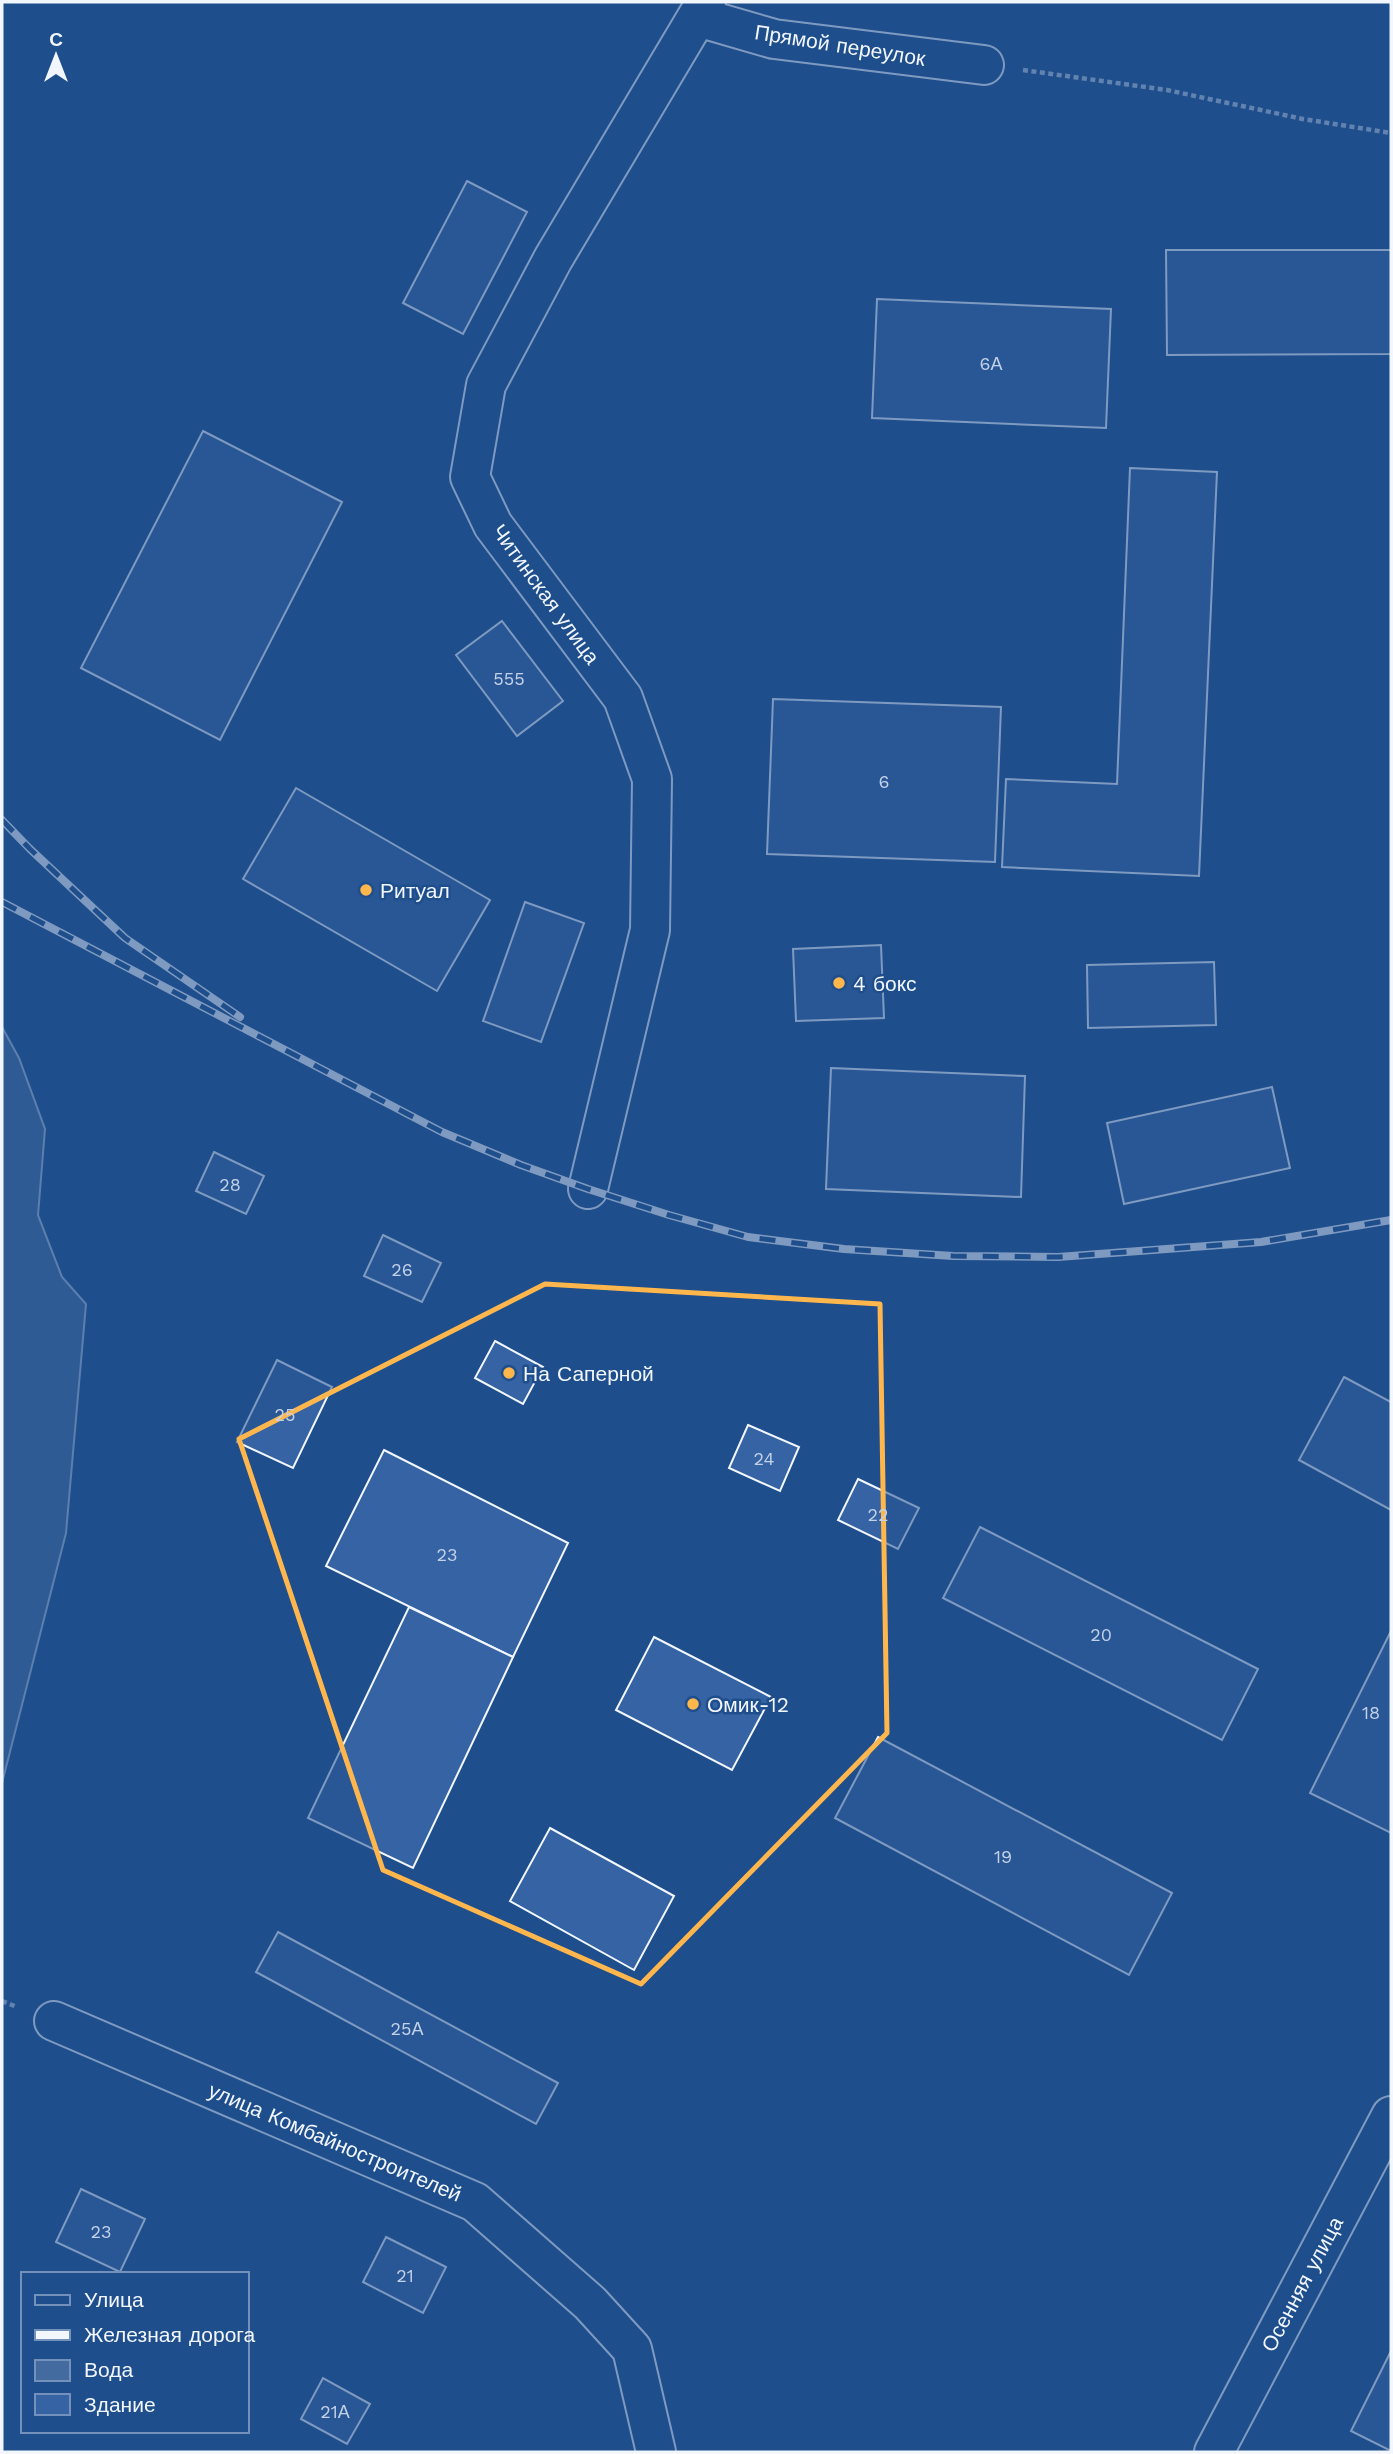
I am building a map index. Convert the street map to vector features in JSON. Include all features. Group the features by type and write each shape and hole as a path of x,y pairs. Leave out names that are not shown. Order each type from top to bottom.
{"street":[{"name":"Прямой переулок","path":"702,9 774,40 984,65"},
{"name":"Читинская улица","path":"588,1189 650,930 652,779 623,698 493,525 470,477 486,385 553,259 702,9"},
{"name":"улица Комбайностроителей","path":"54,2021 475,2202 590,2303 632,2349 656,2452"},
{"name":"Осенняя улица","path":"1213,2452 1391,2116"}],"path":[{"path":"984,65 1167,90 1303,119 1391,133"}],"highlighted area":[{"path":"545,1284 880,1304 887,1733 641,1984 383,1870 239,1439"}],"water":[{"path":"2,1027 19,1058 45,1129 38,1215 62,1277 86,1304 66,1533 2,1783"}],"building":[{"path":"467,181 527,212 463,334 403,303"},
{"path":"1166,250 1391,250 1391,354 1167,355"},
{"path":"877,299 1111,309 1106,428 872,418"},
{"path":"203,431 342,502 220,740 81,668"},
{"path":"1130,468 1217,472 1199,876 1002,867 1006,779 1117,784"},
{"path":"502,621 563,701 517,736 456,655"},
{"path":"773,699 1001,707 995,862 767,854"},
{"name":"Ритуал","path":"296,788 490,900 437,991 243,879"},
{"path":"525,902 584,923 541,1042 483,1021"},
{"name":"4 бокс","path":"881,945 884,1018 796,1021 793,949"},
{"path":"1214,962 1216,1025 1088,1028 1087,965"},
{"path":"831,1068 1025,1076 1021,1197 826,1189"},
{"path":"1272,1087 1290,1168 1124,1204 1107,1123"},
{"path":"214,1152 264,1176 246,1214 196,1191"},
{"path":"383,1235 441,1263 422,1302 364,1276"},
{"name":"На Саперной","path":"495,1341 543,1367 523,1404 475,1378"},
{"path":"277,1360 332,1387 293,1468 237,1442"},
{"path":"1344,1377 1391,1402 1391,1510 1299,1460"},
{"path":"748,1425 799,1447 780,1491 729,1468"},
{"path":"384,1450 568,1543 513,1657 326,1566"},
{"path":"858,1479 919,1508 898,1549 838,1520"},
{"path":"980,1527 1258,1669 1222,1740 943,1598"},
{"path":"409,1607 513,1657 413,1868 308,1818"},
{"path":"1391,1631 1391,1833 1310,1793"},
{"name":"Омик-12","path":"654,1637 771,1697 732,1770 616,1710"},
{"path":"878,1737 1172,1893 1129,1975 835,1818"},
{"path":"550,1828 674,1896 634,1970 510,1901"},
{"path":"278,1932 558,2083 536,2124 256,1972"},
{"path":"81,2189 145,2219 120,2272 56,2242"},
{"path":"386,2237 446,2267 423,2313 363,2282"},
{"path":"1391,2351 1391,2451 1351,2431"},
{"path":"323,2378 370,2404 347,2444 301,2419"}],"railway":[{"path":"2,820 125,938 240,1017"},
{"path":"2,902 442,1132 588,1189 748,1237 844,1249 953,1256 1058,1257 1261,1242 1391,1220"}],"place":[{"name":"Ритуал","path":"366,890"},
{"name":"4 бокс","path":"839,983"},
{"name":"На Саперной","path":"509,1373"},
{"name":"Омик-12","path":"693,1704"}]}
